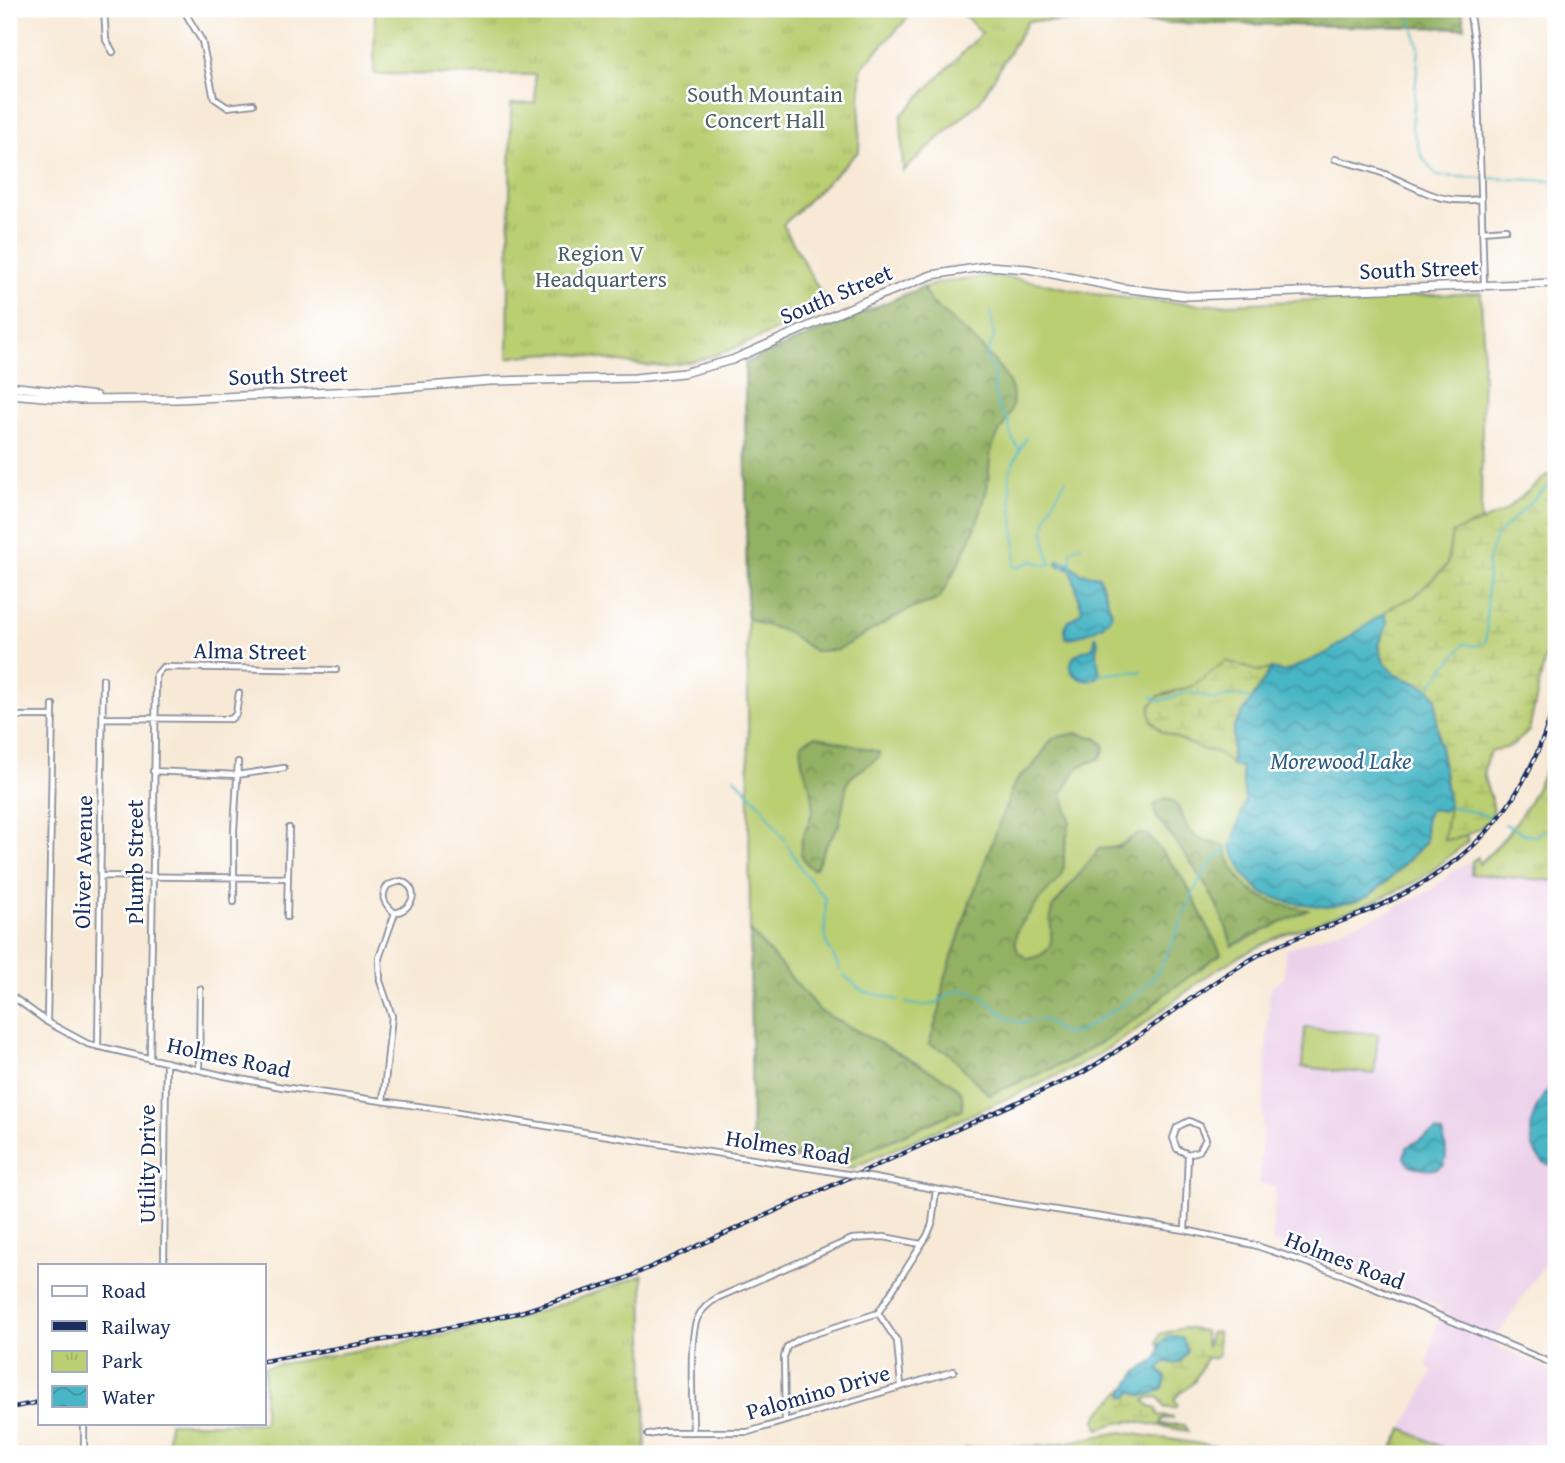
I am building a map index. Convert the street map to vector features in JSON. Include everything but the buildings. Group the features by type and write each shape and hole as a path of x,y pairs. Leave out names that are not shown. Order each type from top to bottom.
{"highway":[{"name":"South Street","path":"9,394 79,400 132,400 377,390 490,381 635,378 683,373 732,360 932,275 988,266 1028,269 1122,288 1188,296 1556,282"},
{"name":"South Street","path":"9,386 132,400"}],"street":[{"path":"104,9 106,40 113,51"},
{"path":"183,9 202,41 214,98 227,107 253,104"},
{"path":"1469,9 1477,59 1484,285"},
{"path":"1335,159 1381,173 1443,200 1461,202 1481,199"},
{"path":"1482,231 1506,229"},
{"name":"Alma Street","path":"163,667 336,670"},
{"name":"Plumb Street","path":"150,1059 154,719 156,676 163,667"},
{"name":"Oliver Avenue","path":"98,1046 103,679"},
{"path":"103,718 234,718 239,693"},
{"path":"47,1022 53,705"},
{"path":"9,724 12,718 17,716 52,716"},
{"path":"234,902 238,762"},
{"path":"153,771 237,775 284,768"},
{"path":"287,917 289,828"},
{"path":"100,876 288,878"},
{"path":"383,1101 392,1016 380,981 379,958 395,913 409,907 412,901 412,890 401,881 388,885 384,893 385,902 395,913"},
{"path":"199,1070 200,989"},
{"name":"Holmes Road","path":"9,994 68,1035 98,1046 282,1087 863,1176 1185,1230 1254,1245 1303,1261 1556,1365"},
{"name":"Utility Drive","path":"164,1264 166,1062"},
{"path":"1192,1122 1202,1128 1206,1139 1201,1149 1188,1154 1177,1149 1173,1135 1179,1125 1192,1122"},
{"path":"1185,1230 1188,1154"},
{"path":"785,1421 784,1357 787,1347 799,1339 878,1313 932,1224 936,1190"},
{"path":"693,1431 693,1333 699,1315 709,1303 852,1239 884,1237 921,1244"},
{"path":"878,1313 897,1341 901,1386"},
{"name":"Palomino Drive","path":"649,1435 693,1431 745,1432 954,1371"},
{"path":"84,1424 84,1454"}],"shaded area":[{"path":"1472,861 1471,874 1556,881 1556,1260 1542,1267 1494,1345 1556,1373 1556,1428 1537,1454 1457,1454 1403,1429 1433,1372 1427,1366 1441,1306 1272,1242 1275,1187 1259,1184 1270,988 1284,978 1285,950 1387,912 1430,891 1456,869"}],"green space":[{"name":"Region V Headquarters","path":"375,9 916,9 861,68 859,151 783,225 828,306 722,353 679,364 646,366 564,353 508,358 511,104 535,103 535,75 374,74"},
{"name":"South Mountain Concert Hall","path":"958,9 1056,9 1046,21 1028,21 980,101 903,171 901,116 982,33"},
{"path":"1056,9 1462,9 1465,28 1046,21"},
{"path":"989,276 1027,280 1119,297 1207,305 1481,293 1483,338 1478,775 1451,780 1468,841 1415,882 1371,903 1280,936 1238,957 1207,976 1132,1033 1093,1058 852,1168 752,1152 745,363 918,289 939,283"},
{"path":"923,287 929,300 989,355 1012,391 1012,406 990,456 984,502 962,558 940,597 908,610 837,650 815,651 785,631 747,618 745,363"},
{"path":"1547,475 1556,476 1556,616 1529,731 1512,746 1491,752 1485,764 1484,775 1493,811 1490,819 1468,834 1444,840 1449,805 1437,726 1436,697 1429,688 1396,675 1383,661 1379,644 1388,623 1384,613 1414,597 1447,565 1452,533 1502,513"},
{"path":"1226,661 1257,671 1271,669 1234,727 1231,764 1215,752 1204,750 1161,731 1152,721 1150,713 1151,705 1159,696 1193,686"},
{"path":"1077,733 1096,738 1104,745 1103,752 1098,759 1077,769 1062,794 1070,820 1064,866 1060,878 1017,930 1015,942 1018,952 1028,959 1039,956 1050,946 1052,908 1099,849 1116,847 1138,834 1143,834 1148,835 1177,870 1221,954 1111,1037 1064,1063 989,1095 949,1053 929,1044 940,1009 943,985 970,902 1014,784 1033,766 1053,738"},
{"path":"1556,735 1556,881 1471,874 1472,861 1478,857 1479,864 1492,851 1527,805 1545,771"},
{"path":"815,736 879,752 880,756 850,778 839,825 816,868 812,869 801,854 802,839 811,816 813,800 801,752 802,743"},
{"path":"1166,798 1174,803 1185,824 1197,837 1225,846 1237,875 1255,893 1278,904 1308,910 1232,946 1211,894 1157,818 1155,804"},
{"path":"750,930 820,1011 944,1078 961,1093 962,1109 835,1165 752,1152"},
{"path":"1305,1028 1378,1034 1374,1074 1302,1067"},
{"path":"643,1275 646,1454 167,1454 169,1424 266,1424 266,1367 490,1324 598,1292"},
{"path":"1183,1328 1204,1331 1207,1348 1210,1333 1217,1332 1219,1355 1216,1358 1206,1358 1194,1382 1174,1400 1178,1405 1175,1408 1165,1408 1159,1397 1145,1401 1150,1407 1157,1409 1158,1415 1174,1418 1162,1419 1161,1424 1184,1425 1188,1431 1133,1421 1099,1429 1096,1420 1100,1412 1124,1389 1123,1396 1133,1391 1146,1392 1166,1377 1159,1369 1164,1361 1170,1363 1182,1360 1187,1348 1160,1344 1159,1347 1157,1342 1160,1334"},
{"path":"1403,1429 1457,1454 1389,1454"},
{"path":"1121,1432 1228,1448 1225,1454 965,1454 965,1448 1047,1446"}],"water":[{"path":"1058,560 1069,563 1080,573 1099,576 1112,613 1100,627 1070,639 1066,638 1066,624 1082,611 1071,569 1057,565"},
{"name":"Morewood Lake","path":"1384,613 1388,623 1379,644 1383,661 1396,675 1429,688 1436,698 1437,726 1449,806 1443,811 1431,809 1425,822 1425,843 1369,896 1326,907 1288,902 1262,893 1245,876 1231,848 1245,802 1241,767 1231,766 1234,727 1271,669 1284,672 1327,653"},
{"path":"1096,635 1100,675 1093,680 1078,678 1072,672 1071,662 1079,653 1093,648"},
{"path":"1556,1080 1556,1167 1540,1159 1535,1152 1531,1134 1539,1103"},
{"path":"1436,1131 1442,1133 1445,1141 1444,1165 1430,1170 1408,1164 1404,1156 1407,1147"},
{"path":"1169,1336 1183,1339 1187,1352 1180,1362 1175,1364 1166,1361 1159,1369 1166,1379 1163,1388 1148,1395 1133,1391 1125,1397 1124,1391 1138,1372 1154,1361 1160,1344"}],"waterway":[{"path":"1408,9 1419,48 1412,127 1422,157 1437,176 1556,181"},
{"path":"991,312 994,336 986,358 994,371 994,390 999,409 1009,422 1011,436 1020,451"},
{"path":"1013,464 1026,438"},
{"path":"1012,467 1009,476 1016,550 1014,567 1032,561 1052,564"},
{"path":"1051,564 1045,541 1046,520 1066,480"},
{"path":"1429,688 1464,644 1477,646 1486,641 1488,560 1496,536 1544,489 1556,481"},
{"path":"1071,565 1071,551 1081,544"},
{"path":"1099,675 1143,671"},
{"path":"1151,696 1160,701 1189,692 1213,699 1237,696 1251,699"},
{"path":"734,777 762,806 785,841"},
{"path":"1449,806 1493,817"},
{"path":"1505,824 1535,836 1556,824"},
{"path":"787,844 804,873 825,898 825,933 831,952"},
{"path":"906,1003 927,1005 955,991 970,991 1018,1022 1045,1020 1067,1034 1083,1030 1149,983 1168,953 1190,900 1208,867 1219,855 1231,848"},
{"path":"833,955 840,970"},
{"path":"844,975 862,991 898,1000"}],"railway":[{"path":"266,1361 518,1313 624,1279 1082,1073 1217,980 1264,952 1392,900 1427,881 1458,859 1485,834 1508,806 1528,773 1556,696"},
{"path":"9,1408 38,1402"}]}
